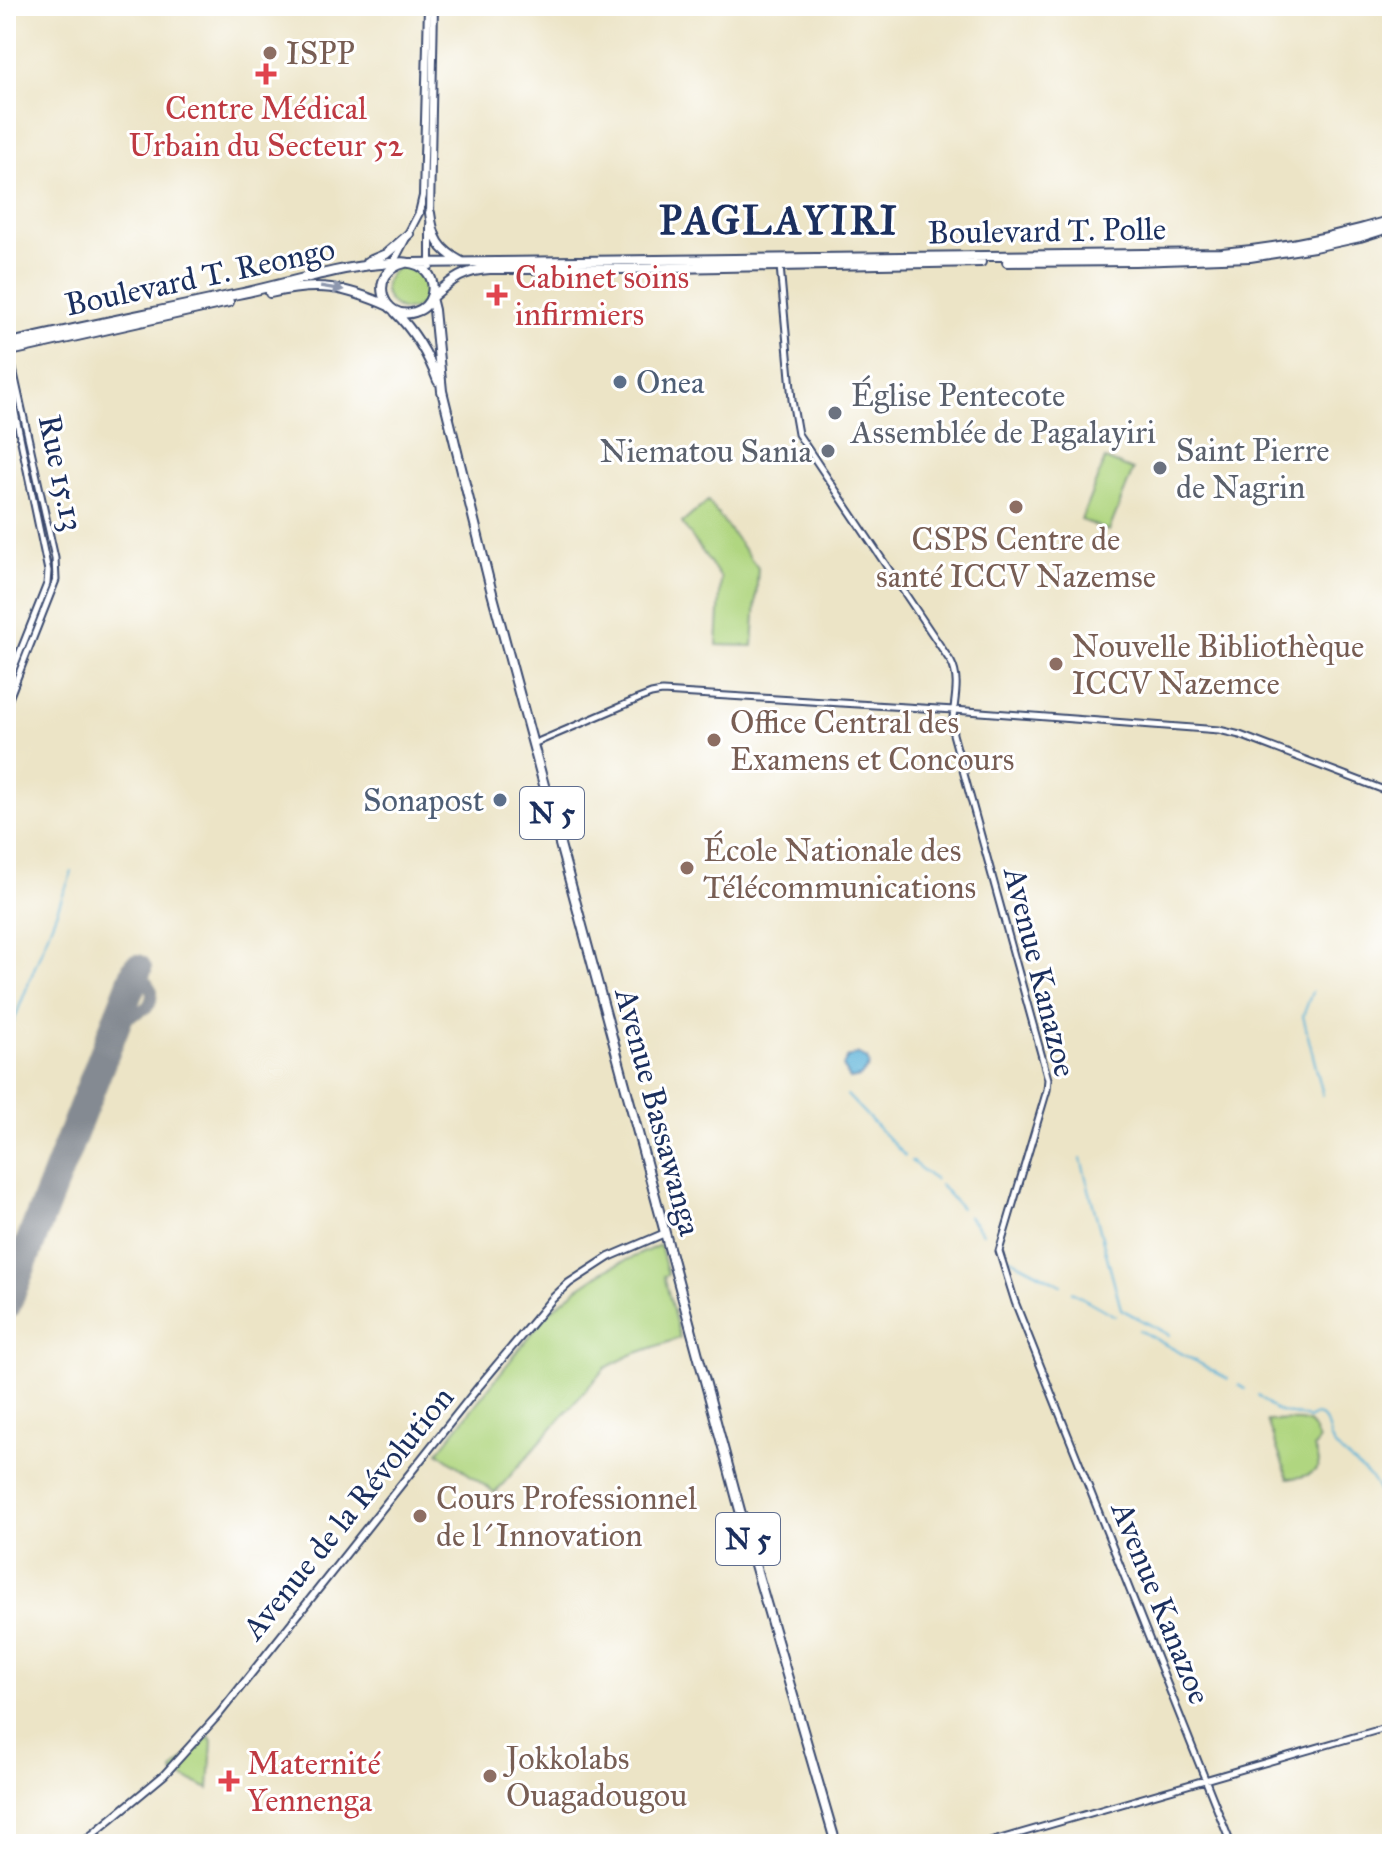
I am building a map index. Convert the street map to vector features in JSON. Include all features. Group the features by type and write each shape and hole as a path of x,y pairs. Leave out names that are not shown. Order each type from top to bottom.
{"highway":[{"path":"430,213 432,230 438,242 451,256 466,264"},
{"name":"Boulevard T. Polle","path":"431,298 459,276 478,269 1222,253 1317,240 1392,220"},
{"name":"Boulevard T. Polle","path":"408,263 1135,261 1250,257 1314,247 1392,227"},
{"path":"384,259 409,234"},
{"name":"Boulevard T. Reongo","path":"7,349 17,342 241,294 384,259 393,263 408,263"},
{"path":"390,307 382,292 383,282 395,266 408,263 424,269 430,277"},
{"name":"N 5","path":"7,349 300,287 345,290 404,313 413,313 425,307 431,298 433,289 430,277"},
{"name":"Avenue Bassawanga","path":"431,298 442,391"},
{"name":"Avenue Bassawanga","path":"390,307 420,341 442,391 491,589 665,1233 836,1844"}],"main road":[{"path":"387,273 419,213 423,196 428,6"},
{"path":"430,277 434,6"},
{"name":"Avenue de la Révolution","path":"81,1844 164,1775 220,1713 552,1299 569,1283 609,1257 665,1233"}],"street":[{"name":"Avenue Kanazoe","path":"780,262 795,428 956,674 953,734 1048,1079 999,1251 1015,1302 1231,1844"},
{"path":"6,362 7,349"},
{"name":"Rue 15.13","path":"6,706 56,580 55,558 7,349"},
{"name":"Rue 15.13","path":"6,369 48,571 47,584 6,687"},
{"path":"533,744 655,693 954,710 1227,731 1392,793"},
{"path":"983,1844 1392,1726"}],"green space":[{"path":"407,266 423,272 429,288 423,304 407,310 391,304 385,288 391,272"},
{"path":"1105,459 1133,470 1109,531 1081,520"},
{"path":"708,501 758,568 753,646 717,645 721,578 682,523"},
{"path":"660,1245 668,1275 664,1276 680,1338 631,1355 605,1368 495,1493 438,1452 548,1313 607,1269"},
{"path":"1267,1421 1299,1421 1312,1426 1319,1440 1314,1448 1318,1467 1307,1475 1288,1478"},
{"path":"210,1737 212,1741 209,1789 173,1773"}],"water":[{"path":"857,1054 867,1059 869,1066 860,1077 850,1079 843,1066 847,1058"}],"waterway":[{"path":"6,1041 72,872"},
{"path":"1312,992 1303,1016 1323,1095"},
{"path":"847,1095 905,1156"},
{"path":"1081,1159 1121,1309 1169,1335"},
{"path":"911,1161 935,1180"},
{"path":"940,1185 961,1208"},
{"path":"968,1216 983,1233"},
{"path":"1007,1257 1061,1285"},
{"path":"1072,1292 1115,1316"},
{"path":"1139,1330 1228,1379"},
{"path":"1239,1385 1245,1389"},
{"path":"1258,1395 1278,1411 1309,1419 1315,1415 1323,1418 1335,1445 1372,1480 1392,1512"}],"taxiway":[{"path":"112,1035 125,1019 150,1003 152,991 147,983 133,980 125,985 119,996 122,1009"}],"runway":[{"path":"6,1305 137,969"}],"place":[{"name":"ISPP","path":"270,53"},
{"name":"Centre Médical Urbain du Secteur 52","path":"266,74"},
{"name":"Cabinet soins infirmiers","path":"497,295"},
{"name":"Onea","path":"620,382"},
{"name":"Église Pentecote Assemblée de Pagalayiri","path":"835,413"},
{"name":"Niematou Sania","path":"828,451"},
{"name":"Saint Pierre de Nagrin","path":"1160,468"},
{"name":"CSPS Centre de santé ICCV Nazemse","path":"1016,507"},
{"name":"Nouvelle Bibliothèque ICCV Nazemce","path":"1056,664"},
{"name":"Office Central des Examens et Concours","path":"714,740"},
{"name":"Sonapost","path":"500,800"},
{"name":"École Nationale des Télécommunications","path":"687,868"},
{"name":"Cours Professionnel de l´Innovation","path":"420,1516"},
{"name":"Jokkolabs Ouagadougou","path":"490,1776"},
{"name":"Maternité Yennenga","path":"229,1781"}],"district":[{"name":"PAGLAYIRI","path":"779,220"}]}
